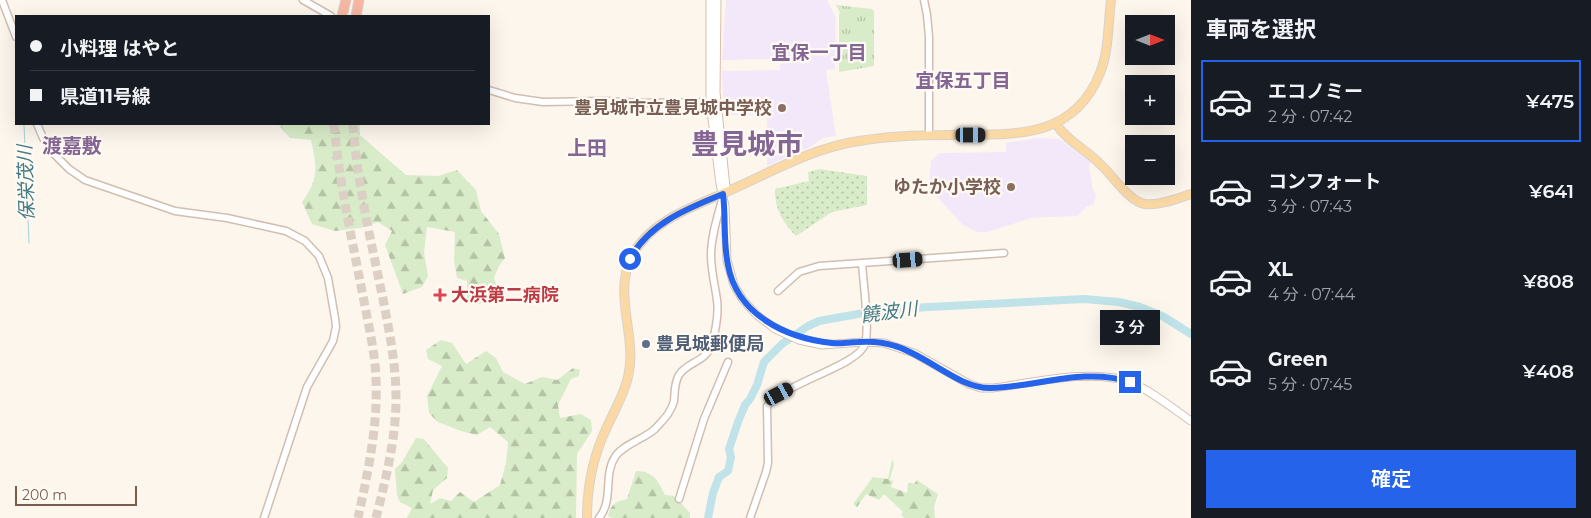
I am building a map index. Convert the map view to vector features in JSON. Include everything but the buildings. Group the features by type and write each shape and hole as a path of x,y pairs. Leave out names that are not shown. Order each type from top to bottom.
{"highway":[{"path":"342,15 346,0"},
{"path":"356,15 359,0"}],"main road":[{"path":"710,0 713,102 726,187 723,194 727,260 734,285 748,306 769,324 784,332 818,343 884,343 908,350 966,382 981,388 1071,378 1102,377 1120,379 1144,389 1191,421"},
{"path":"713,102 717,0"},
{"path":"587,518 589,487 595,455 623,393 630,366 631,350 624,289 625,275 630,259 642,241 660,226 685,211 792,163 839,145 885,137 1020,134 1056,124 1067,117 1083,102 1099,74 1105,56 1111,0"},
{"path":"1056,124 1066,137 1098,162 1128,193 1140,202 1152,204 1191,194"}],"street":[{"path":"2,0 15,34"},
{"path":"303,0 329,15"},
{"path":"924,0 929,37 930,135"},
{"path":"490,90 515,98 543,102 713,102"},
{"path":"37,125 53,154 69,169 85,180 175,211 227,218 286,231 305,241 319,256 328,278 336,327 333,340 308,388 264,518"},
{"path":"599,518 607,502 612,464 615,457 621,450 649,433 667,416 672,406 679,375 703,358 711,346 718,307 711,254 723,194"},
{"path":"716,223 718,220 722,220 726,225"},
{"path":"778,291 794,276 819,266 1004,252"},
{"path":"750,518 768,462 767,406 779,394 855,356 862,350 866,342 862,263"},
{"path":"679,499 704,419 728,362"}],"shaded area":[{"path":"726,0 827,0 836,18 835,69 826,70 836,136 823,138 810,147 767,166 767,115 731,115 731,101 728,98 723,98 722,71 780,70 780,59 722,60"},
{"name":"ゆたか小学校","path":"1037,138 1059,139 1091,162 1089,165 1093,190 1096,194 1094,204 1086,207 1077,216 1031,218 988,232 977,232 962,224 929,188 931,161 940,153 1006,152 1006,143"}],"green space":[{"path":"836,5 872,9 874,11 874,66 839,72 840,13"},
{"path":"279,125 360,125 360,135 406,175 438,176 457,170 476,190 481,211 499,234 505,258 494,278 499,292 495,298 476,305 467,302 467,281 457,278 454,260 455,232 427,227 424,253 428,276 422,287 403,294 385,245 392,231 378,222 360,228 335,231 312,224 302,202 308,194 314,179 315,158 311,140 290,138"},
{"path":"819,169 867,176 867,205 832,212 796,236 780,215 776,203 775,189 809,181 808,172"},
{"path":"441,340 452,343 466,364 486,351 496,358 503,372 525,384 542,377 557,380 573,368 580,370 579,376 571,379 558,405 560,418 581,414 591,420 592,431 577,454 576,518 407,518 412,508 400,502 397,495 395,469 402,462 416,438 424,439 448,468 447,478 433,490 430,504 440,498 451,501 460,492 474,502 500,485 506,463 508,442 490,427 477,435 438,422 429,413 427,396 442,366 428,359 426,350"},
{"path":"892,459 894,464 890,480 893,481 891,487 907,493 908,483 914,484 917,480 938,494 934,507 935,518 904,518 901,514 903,512 884,494 879,500 866,494 857,507 853,504 873,477 888,479"},
{"path":"636,471 642,471 654,477 665,495 674,496 690,513 690,518 612,518 608,516 614,504 627,499"}],"waterway":[{"name":"保栄茂川","path":"24,125 29,243"},
{"name":"饒波川","path":"708,518 713,493 719,477 728,471 731,457 729,449 738,422 745,405 757,385 764,362 782,344 808,326 819,321 910,308 1084,299 1119,302 1140,307 1164,317 1191,334"}],"tunnel":[{"path":"334,125 342,189 371,337 376,379 374,432 358,518"},
{"path":"353,125 361,192 388,327 396,386 396,413 392,443 376,518"}],"place":[{"name":"豊見城市立豊見城中学校","path":"782,108"},
{"name":"ゆたか小学校","path":"1011,187"},
{"name":"大浜第二病院","path":"440,295"},
{"name":"豊見城郵便局","path":"646,344"}],"district":[{"name":"宜保一丁目","path":"819,52"},
{"name":"宜保五丁目","path":"963,80"},
{"name":"豊見城市","path":"747,144"},
{"name":"渡嘉敷","path":"72,146"},
{"name":"上田","path":"587,148"}],"route":[{"path":"630,259 642,241 660,226 685,211 723,194 726,216 726,253 731,277 743,300 757,315 769,324 799,337 820,342 835,344 881,342 896,346 908,350 966,382 981,388 1088,377 1120,379 1130,382"}]}
